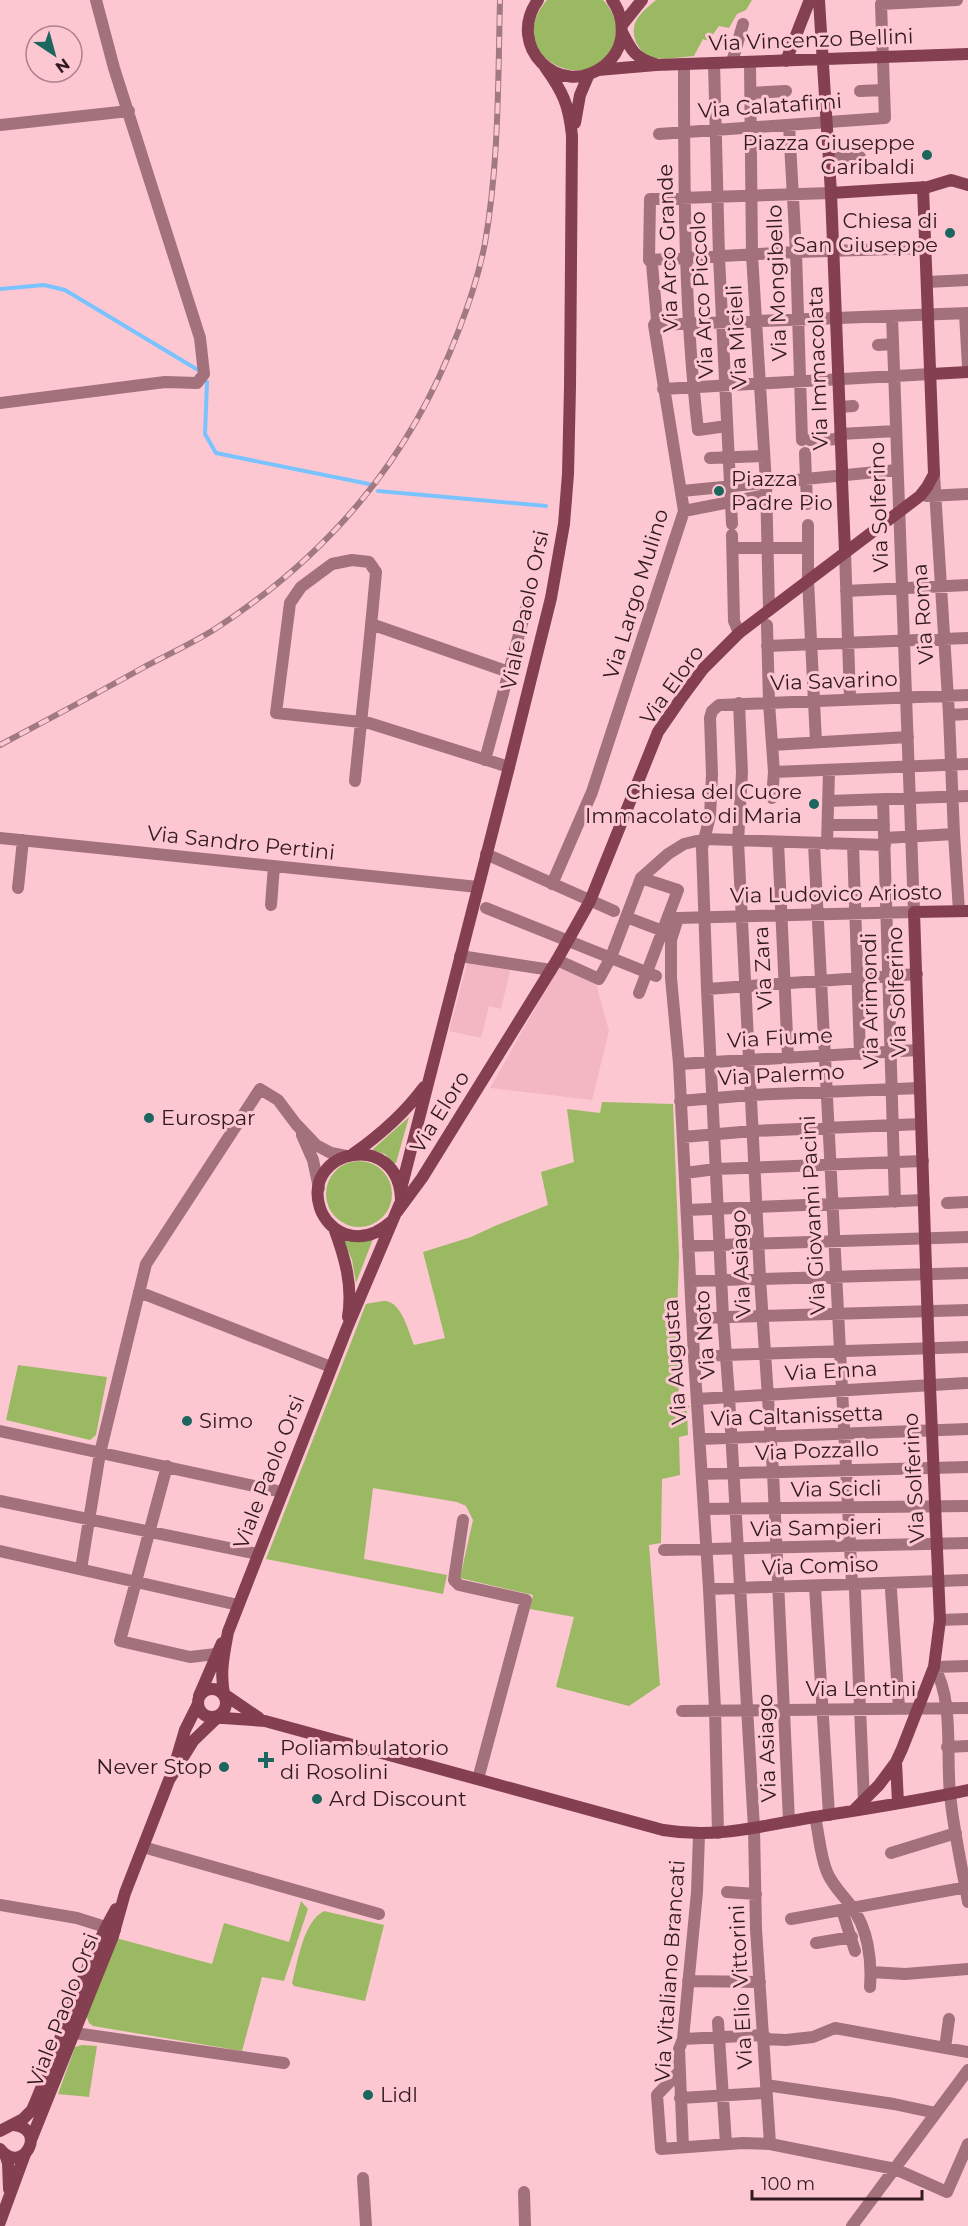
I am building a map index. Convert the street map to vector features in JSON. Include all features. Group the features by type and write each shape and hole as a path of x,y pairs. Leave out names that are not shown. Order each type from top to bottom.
{"street":[{"path":"0,403 165,382 191,384 197,383 204,374 200,338 114,68 96,0"},
{"path":"538,0 530,15 528,33 533,52 546,67 565,98 570,111 572,136"},
{"path":"612,0 618,11 622,29 635,54 641,60 656,65"},
{"path":"572,136 580,94 593,72 615,54 622,29 642,0"},
{"path":"786,61 809,2 814,0"},
{"name":"Via Immacolata","path":"819,0 834,252 850,699"},
{"path":"860,91 884,90 881,4 957,0"},
{"path":"732,62 743,24"},
{"name":"Via Vincenzo Bellini","path":"546,67 566,76 656,65 968,54"},
{"name":"Via Micieli","path":"750,62 752,255 766,489 769,610"},
{"name":"Via Arco Piccolo","path":"714,63 719,257 728,426 734,621 739,633"},
{"name":"Via Arco Grande","path":"684,64 686,258 693,387 698,430 728,426"},
{"name":"Via Calatafimi","path":"658,134 885,118 884,90"},
{"path":"751,93 786,91"},
{"path":"0,125 129,111"},
{"name":"Via Mongibello","path":"789,124 800,380 806,444 807,504"},
{"name":"Viale Paolo Orsi","path":"400,1174 428,1081 509,767 550,598 564,524 568,474 570,387 572,136"},
{"path":"829,158 860,157"},
{"path":"684,199 886,189 923,191 951,180 968,184"},
{"path":"923,191 927,278 968,280"},
{"name":"Via Largo Mulino","path":"552,884 592,792 684,511 654,325 657,320 652,264 649,260 650,199 684,199"},
{"path":"649,260 796,252 926,249"},
{"name":"Via Roma","path":"927,278 935,495 950,715 954,834 963,911"},
{"path":"654,325 967,314 968,367"},
{"name":"Via Solferino","path":"859,1806 896,1762 934,1667 940,1620 892,316"},
{"path":"878,345 893,344"},
{"path":"663,389 968,372"},
{"path":"840,407 853,406"},
{"path":"806,444 840,436 896,431"},
{"path":"710,458 764,456"},
{"path":"684,511 730,502 766,489 805,479 897,470"},
{"name":"Via Eloro","path":"395,1216 422,1178 569,939 590,901 658,732 703,669 739,633 920,496 934,474"},
{"path":"682,491 730,485 766,489"},
{"path":"920,496 968,494"},
{"path":"808,525 808,580 816,742"},
{"path":"733,548 807,549"},
{"path":"355,781 361,722 371,624 376,572 369,562 352,560 332,564 301,587 290,603 276,713 361,722 509,767"},
{"path":"846,591 968,585"},
{"path":"485,760 530,594"},
{"path":"371,624 509,672"},
{"path":"767,625 774,772 772,798"},
{"path":"767,646 968,638"},
{"name":"Via Savarino","path":"710,718 712,711 719,705 968,695"},
{"name":"Via Asiago","path":"739,704 742,773 738,841 758,1244 775,1509 789,1821"},
{"path":"950,715 968,714"},
{"name":"Via Noto","path":"710,718 712,774 710,816 702,848 707,988 723,1317 754,1828"},
{"path":"772,745 908,737"},
{"path":"774,772 968,764"},
{"path":"827,844 829,771"},
{"path":"829,801 968,796"},
{"name":"Via Arimondi","path":"883,800 892,1163 895,1202"},
{"path":"828,825 884,825"},
{"path":"460,956 554,965 599,979 611,957 620,914 641,878 668,854 684,844 705,839 853,844 912,836 954,834"},
{"name":"Via Sandro Pertini","path":"0,838 274,866 477,892 487,904 652,974"},
{"path":"18,888 23,840"},
{"name":"Via Zara","path":"778,842 788,1057"},
{"name":"Via Giovanni Pacini","path":"814,844 829,1165 860,1708 859,1806"},
{"path":"853,844 860,1054"},
{"path":"486,854 663,931"},
{"path":"271,905 274,866"},
{"path":"639,993 652,974 663,931 678,890 641,878"},
{"name":"Via Ludovico Ariosto","path":"705,916 963,911"},
{"name":"Via Augusta","path":"705,916 678,918 671,940 672,1003 684,1137 694,1356 709,1589 718,1833"},
{"path":"707,988 917,974"},
{"name":"Via Fiume","path":"679,1064 918,1050"},
{"path":"319,1188 328,1168 379,1136 408,1107 428,1081"},
{"name":"Via Palermo","path":"680,1101 751,1095 920,1088"},
{"path":"81,1569 100,1453 146,1264 260,1089 278,1100 316,1145 331,1153 365,1154 377,1158 400,1174 422,1178"},
{"path":"296,1124 313,1160 321,1210 334,1228 347,1265 351,1289 347,1328"},
{"path":"684,1137 753,1131 921,1124"},
{"path":"685,1173 716,1169 923,1161"},
{"path":"334,1228 345,1234 358,1236 371,1235 382,1230 395,1216 400,1201 400,1174"},
{"path":"687,1210 924,1200"},
{"path":"947,1203 968,1202"},
{"name":"Viale Paolo Orsi","path":"228,1632 331,1367 395,1216"},
{"path":"688,1246 968,1237"},
{"path":"690,1281 968,1273"},
{"path":"139,1292 331,1367"},
{"path":"692,1318 968,1310"},
{"path":"694,1356 968,1347"},
{"name":"Via Enna","path":"697,1399 966,1383"},
{"name":"Via Caltanissetta","path":"700,1440 968,1429"},
{"path":"0,1431 282,1492"},
{"path":"167,1466 120,1641 190,1657 216,1654"},
{"name":"Via Pozzallo","path":"702,1474 968,1467"},
{"path":"0,1501 258,1554"},
{"name":"Via Scicli","path":"704,1509 968,1506"},
{"path":"463,1520 454,1580 459,1585 526,1600 478,1779"},
{"name":"Via Sampieri","path":"664,1550 968,1543"},
{"path":"0,1551 238,1605"},
{"name":"Via Comiso","path":"709,1589 854,1588 968,1580"},
{"path":"815,1587 829,1815"},
{"path":"891,1590 899,1707"},
{"path":"940,1620 968,1619"},
{"path":"172,1773 185,1730 216,1654 228,1632"},
{"path":"172,1773 184,1753 219,1717 226,1706 222,1668 228,1632"},
{"path":"190,1657 203,1666 208,1674"},
{"path":"934,1667 968,1666"},
{"name":"Via Solferino","path":"934,1667 940,1677 946,1708 950,1794 956,1833 964,1849 968,1902"},
{"path":"198,1701 208,1689 223,1694 243,1709 266,1721"},
{"path":"198,1701 201,1713 266,1721 663,1830 699,1834 718,1833 829,1815 859,1806 898,1803 968,1790"},
{"name":"Via Lentini","path":"682,1710 968,1708"},
{"path":"947,1747 968,1746"},
{"path":"896,1762 898,1803"},
{"name":"Viale Paolo Orsi","path":"1,2132 30,2114 86,1974 126,1893 172,1773"},
{"path":"815,1817 827,1872 848,1909 863,1929 871,1972 870,1987"},
{"name":"Via Elio Vittorini","path":"754,1828 756,1929 770,2144"},
{"path":"891,1853 956,1833"},
{"name":"Via Vitaliano Brancati","path":"683,2147 679,2049 683,2039 688,1981 702,1892 699,1834"},
{"path":"143,1847 379,1914"},
{"path":"791,1919 967,1887"},
{"path":"726,1892 756,1893"},
{"path":"0,1905 77,1918 110,1928"},
{"path":"848,1909 855,1951"},
{"name":"Viale Paolo Orsi","path":"7,2205 75,2033 110,1928"},
{"path":"816,1942 852,1937"},
{"path":"871,1972 905,1974 968,1969"},
{"path":"75,2033 72,2021 83,1993 86,1974"},
{"path":"688,1981 760,1982"},
{"path":"945,2048 949,2019"},
{"path":"718,2022 726,2144"},
{"path":"683,2039 718,2036 786,2040 813,2037 835,2028 968,2052"},
{"path":"38,2095 52,2074 68,2038 75,2033 284,2063"},
{"path":"852,2226 968,2070"},
{"path":"680,2072 657,2095 661,2149 726,2144 770,2144 895,2169 946,2192 968,2144"},
{"path":"680,2098 766,2089 894,2104 936,2113"},
{"path":"14,2125 26,2129 31,2140"},
{"path":"2,2152 15,2158 26,2154"},
{"path":"0,2222 7,2205 10,2175 2,2152"},
{"path":"363,2178 366,2226"},
{"path":"524,2192 525,2226"}],"shaded area":[{"path":"467,963 511,967 501,1009 489,1006 481,1038 449,1031"},
{"path":"559,966 595,980 609,1031 592,1100 490,1088"}],"green space":[{"path":"547,0 603,0 610,8 616,28 615,38 606,58 591,68 574,70 557,66 543,55 534,40 535,21"},
{"path":"656,0 752,0 746,10 737,14 729,28 719,26 708,41 703,39 694,56 665,59 650,56 640,49 634,32 638,18"},
{"path":"602,1102 673,1104 679,1256 677,1316 679,1404 690,1406 687,1410 688,1435 679,1437 680,1475 662,1479 661,1543 649,1545 660,1685 629,1706 556,1687 574,1617 530,1609 533,1595 460,1578 473,1520 466,1506 457,1502 373,1488 364,1559 447,1575 443,1594 266,1559 366,1304 386,1301 392,1303 401,1313 414,1345 445,1338 423,1252 471,1237 548,1205 541,1172 574,1162 567,1109 600,1113"},
{"path":"409,1117 396,1163 393,1163 385,1154 372,1150"},
{"path":"359,1161 372,1163 382,1171 390,1181 392,1194 390,1207 382,1217 372,1225 359,1227 346,1225 336,1217 328,1207 326,1194 328,1181 336,1171 346,1163"},
{"path":"343,1238 373,1239 356,1283 352,1260"},
{"path":"18,1365 107,1377 96,1435 90,1440 6,1420"},
{"path":"301,1901 308,1909 284,1981 262,1977 242,2051 93,2026 89,2023 86,2015 116,1938 212,1964 224,1923 289,1942"},
{"path":"324,1911 384,1925 365,2001 294,1986 292,1983 306,1933 317,1916"},
{"path":"97,2046 89,2097 58,2094 75,2047"}],"waterway":[{"path":"0,289 44,285 65,290 198,370"},
{"path":"207,382 205,434 216,453 369,484"},
{"path":"378,491 546,506"}],"railway":[{"path":"0,745 198,639 256,600 329,536 390,462 416,422 438,378 466,311 483,255 493,183 500,0"}],"place":[{"name":"Piazza Giuseppe Garibaldi","path":"927,155"},
{"name":"Chiesa di San Giuseppe","path":"950,233"},
{"name":"Piazza Padre Pio","path":"719,491"},
{"name":"Chiesa del Cuore Immacolato di Maria","path":"814,804"},
{"name":"Eurospar","path":"149,1118"},
{"name":"Simo","path":"187,1421"},
{"name":"Poliambulatorio di Rosolini","path":"266,1760"},
{"name":"Never Stop","path":"224,1767"},
{"name":"Ard Discount","path":"317,1799"},
{"name":"Lidl","path":"368,2095"}]}
